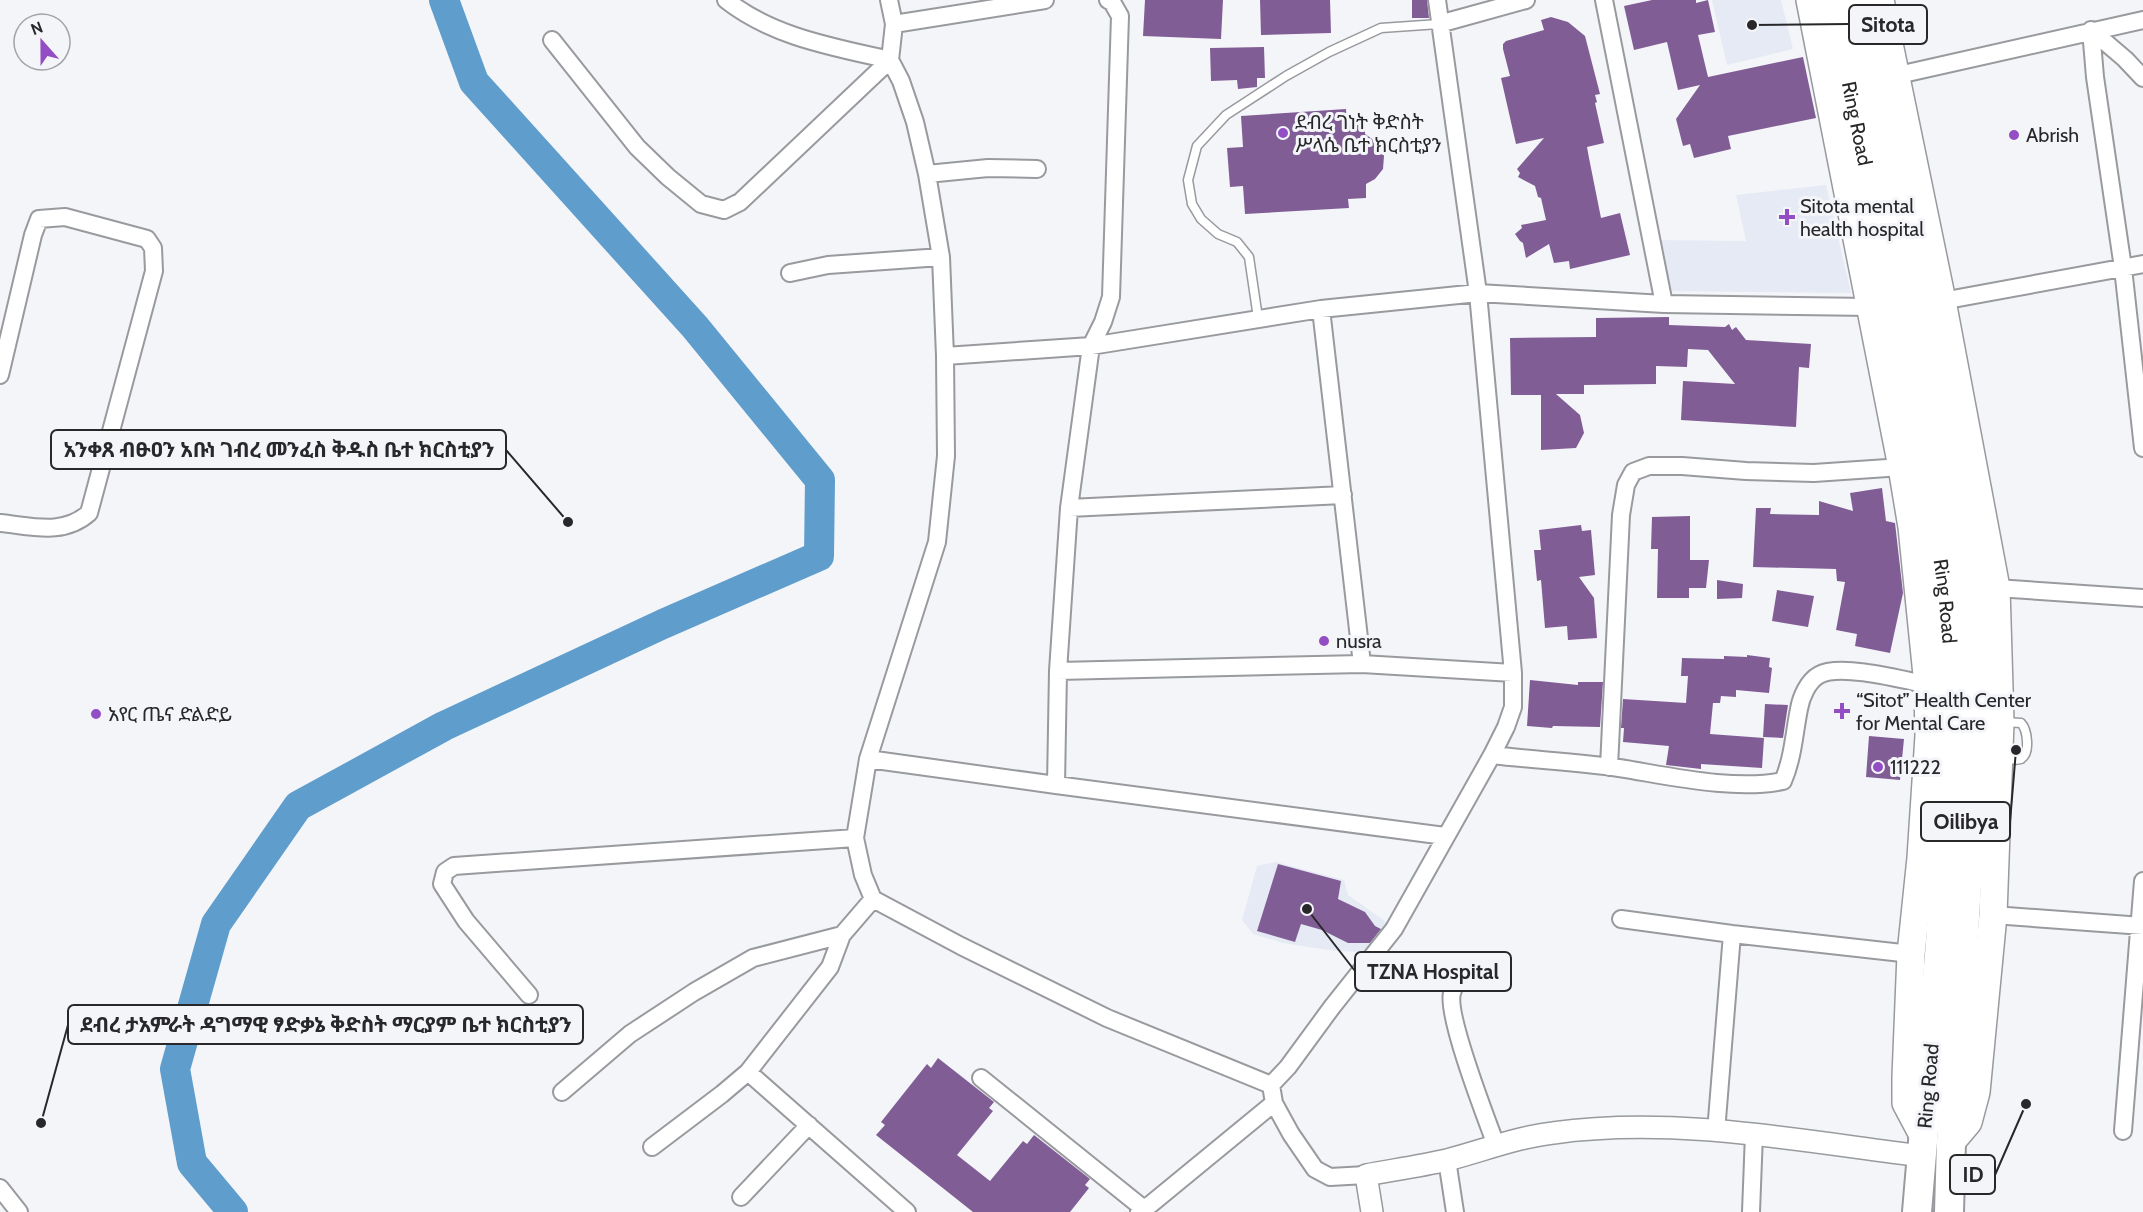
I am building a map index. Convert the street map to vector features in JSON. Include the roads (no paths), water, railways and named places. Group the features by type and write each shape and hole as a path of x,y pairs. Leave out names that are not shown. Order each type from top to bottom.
{"highway":[{"name":"Ring Road","path":"1832,0 1925,459 1945,589 1953,682 1953,739 1942,909 1917,1212"},
{"name":"Ring Road","path":"1856,0 1912,289 1931,372 1975,629 1978,709 1951,1142 1949,1212"},
{"path":"1903,1212 1922,1154"}],"main road":[{"path":"1810,0 1902,467 1912,527 1928,685 1929,736 1921,858 1911,954 1906,1103 1922,1154"},
{"path":"1880,0 1942,301 1996,588 2000,758 1993,915 1976,1092 1968,1122 1951,1142"}],"street":[{"path":"726,0 773,29 809,41 890,60"},
{"path":"890,0 894,24 890,60 901,81 915,122 927,174 941,257 946,456 938,542 868,759 855,838 862,875 873,899 961,946 1107,1018 1271,1085"},
{"path":"894,24 1046,0"},
{"path":"1056,785 1058,671 1070,508 1091,346 1103,322 1110,297 1120,16 1112,2 1108,0"},
{"path":"1271,1085 1288,1067 1394,929 1492,755 1513,707 1513,673 1478,293 1437,0"},
{"path":"1439,24 1526,0"},
{"path":"1605,0 1664,304"},
{"path":"1894,76 2143,20"},
{"path":"2091,30 2125,58 2143,78"},
{"path":"2091,30 2095,77 2123,268 2143,448"},
{"path":"552,40 637,147 701,204 724,210 740,202 890,60"},
{"path":"927,174 988,168 1037,169"},
{"path":"0,370 33,235 39,219 65,217 147,239 153,248 154,271 89,513 79,522 60,528 0,523"},
{"path":"790,273 828,265 941,257"},
{"path":"1942,301 2143,264"},
{"path":"945,356 1091,346 1321,309 1478,293 1664,304 1871,307"},
{"path":"1321,309 1362,663"},
{"path":"1609,767 1621,515 1626,486 1633,472 1649,466 1814,473 1902,467"},
{"path":"1070,508 1343,495"},
{"path":"1996,588 2143,598"},
{"path":"1058,671 1362,663 1513,673"},
{"path":"1492,755 1609,767 1728,784 1764,785 1783,781 1790,764 1800,706 1807,686 1820,674 1840,669 1928,685"},
{"path":"868,759 1446,836"},
{"path":"530,995 466,921 442,884 445,872 454,866 855,838"},
{"path":"2122,1131 2142,926 2143,881"},
{"path":"652,1148 748,1071 830,967 842,935 873,899"},
{"path":"1993,915 2142,926"},
{"path":"1621,919 1911,954"},
{"path":"1716,1131 1732,934"},
{"path":"562,1092 630,1034 694,992 753,958 842,935"},
{"path":"1472,962 1459,975 1451,995 1454,1022 1496,1145"},
{"path":"748,1071 897,1209"},
{"path":"981,1078 1147,1209 1274,1103"},
{"path":"1271,1085 1274,1103 1291,1134 1316,1169 1330,1177 1366,1175 1447,1160 1496,1145 1553,1132 1633,1127 1754,1134 1922,1154"},
{"path":"741,1197 808,1125"},
{"path":"1751,1212 1754,1134"},
{"path":"1447,1160 1455,1212"},
{"path":"1366,1175 1372,1212"},
{"path":"0,1188 18,1212"}],"lane":[{"path":"1258,318 1250,257 1237,242 1218,234 1201,219 1192,204 1188,180 1197,146 1226,115 1286,76 1329,52 1381,28 1439,24"}],"waterway":[{"path":"233,1212 192,1163 175,1069 216,924 298,806 444,726 663,624 819,556 820,480 695,327 474,82 444,0"}],"place":[{"name":"Sitota","path":"1752,25"},
{"name":"ደብረ ገነት ቅድስት ሥላሴ ቤተ ክርስቲያን","path":"1283,133"},
{"name":"Abrish","path":"2014,135"},
{"name":"Sitota mental health hospital","path":"1787,217"},
{"name":"አንቀጸ ብፁዐን አቡነ ገብረ መንፈስ ቅዱስ ቤተ ክርስቲያን","path":"568,522"},
{"name":"nusra","path":"1324,641"},
{"name":"“Sitot” Health Center for Mental Care","path":"1842,711"},
{"name":"አየር ጤና ድልድይ","path":"96,714"},
{"name":"Oilibya","path":"2016,750"},
{"name":"111222","path":"1878,767"},
{"name":"TZNA Hospital","path":"1307,909"},
{"name":"ID","path":"2026,1104"},
{"name":"ደብረ ታአምራት ዳግማዊ ፃድቃኔ ቅድስት ማርያም ቤተ ክርስቲያን","path":"41,1123"}]}
